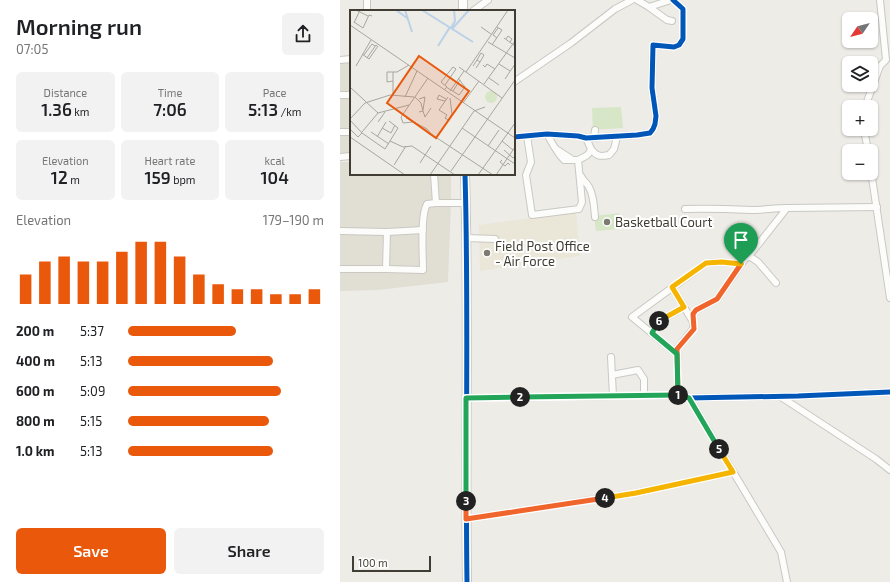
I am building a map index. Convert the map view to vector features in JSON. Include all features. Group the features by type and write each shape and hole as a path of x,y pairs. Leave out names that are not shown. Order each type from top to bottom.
{"street":[{"path":"463,0 464,10"},
{"path":"474,10 488,0"},
{"path":"515,81 571,43 615,9 632,0"},
{"path":"636,0 672,22"},
{"path":"515,137 547,134 594,138 637,136 650,133 656,124 652,88 652,45 674,47 679,45 683,39 683,9 672,0 649,7"},
{"path":"868,100 880,66 886,60 880,0"},
{"path":"340,60 350,59"},
{"path":"594,138 595,130"},
{"path":"547,134 564,160 576,160 585,157 590,154 591,149"},
{"path":"527,136 531,162 526,175 532,215 579,209 582,199 576,160"},
{"path":"586,138 591,149 596,155 601,157 608,155 614,149 617,137"},
{"path":"340,157 350,156"},
{"path":"579,172 583,180 589,186 592,194 595,217"},
{"path":"434,175 436,203"},
{"path":"465,175 467,238 467,582"},
{"path":"872,180 888,275 890,298"},
{"path":"582,199 584,197 589,199 592,194"},
{"path":"340,269 423,270 423,219 427,204 466,203"},
{"path":"685,209 704,208 735,210 741,208 753,210 876,207"},
{"path":"678,395 677,349 694,329 693,314 696,310 717,299 741,264 787,208"},
{"path":"340,231 387,232 423,230"},
{"path":"386,269 387,232"},
{"path":"467,238 495,239"},
{"path":"749,256 758,262 776,283"},
{"path":"677,354 632,317 706,263 722,262 741,264"},
{"path":"672,287 693,322"},
{"path":"652,333 658,322 684,307"},
{"path":"611,357 612,396"},
{"path":"612,375 638,370 644,379 644,395"},
{"path":"466,398 644,395 678,395 689,398 890,392"},
{"path":"782,396 890,470"},
{"path":"689,398 781,552 786,582"},
{"path":"466,519 636,493 733,472"}],"shaded area":[{"path":"340,58 350,58 350,153 340,153"},
{"path":"340,162 350,162 350,175 451,175 448,282 378,290 340,291"},
{"path":"576,212 580,256 480,271 479,225"}],"green space":[{"path":"621,107 623,128 593,130 592,108"},
{"name":"Basketball Court","path":"619,213 620,229 596,231 594,216"}],"cycle path":[{"path":"515,137 547,134 586,138 650,133 655,124 656,116 652,88 653,45 674,47 679,45 683,39 683,9 673,0"},
{"path":"465,175 467,276 467,582"},
{"path":"466,398 678,395 689,398 798,396 890,392"}],"place":[{"name":"Basketball Court","path":"607,222"},
{"name":"Field Post Office - Air Force","path":"487,253"}],"route":[{"path":"741,264 717,299 696,310 693,314 694,329 677,349 678,383 678,395 466,398 466,519 636,493 733,472 689,398 678,395 677,354 652,333 658,322 684,307 672,287 706,263 722,262 741,264"}]}
